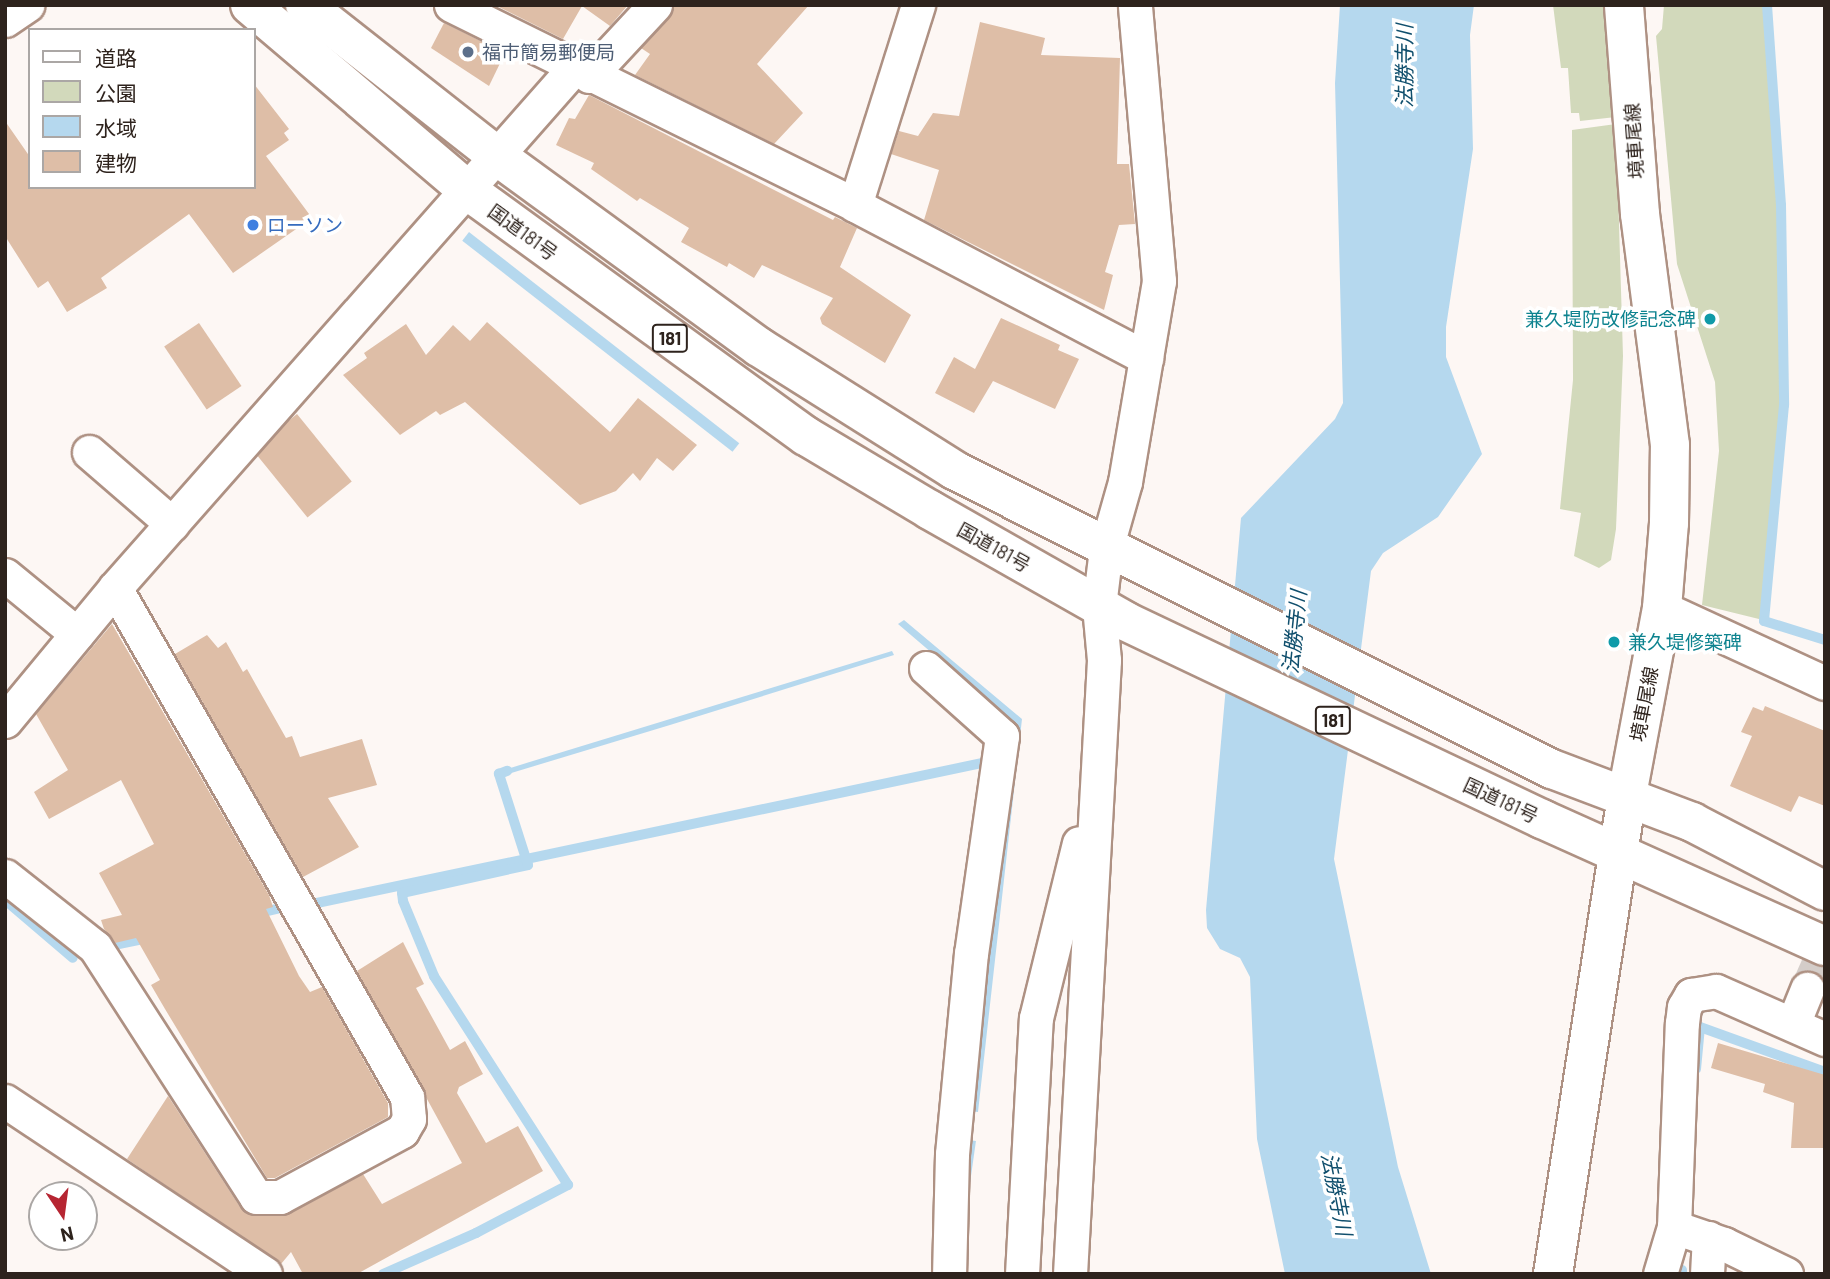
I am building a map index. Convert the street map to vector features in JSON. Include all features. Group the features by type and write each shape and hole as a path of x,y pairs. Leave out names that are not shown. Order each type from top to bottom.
{"main road":[{"name":"国道181号","path":"250,5 467,190 806,436 1112,614 1542,819 1825,946"},
{"name":"181","path":"305,5 497,156 759,347 954,470 1106,549 1552,769 1627,795 1692,822 1825,891"},
{"name":"境車尾線","path":"1553,1274 1627,795 1662,608 1670,445 1640,214 1624,5"}],"street":[{"path":"5,20 27,5"},
{"path":"451,5 581,72 855,205 1146,358"},
{"path":"5,721 115,588 497,156 581,72 655,5"},
{"path":"855,205 918,5"},
{"path":"1070,1274 1105,638 1112,614 1106,549 1125,482 1159,281 1135,5"},
{"path":"89,452 172,524"},
{"path":"5,575 78,634"},
{"path":"5,876 95,947 256,1197 280,1197 402,1131 409,1119 407,1097 115,588"},
{"path":"1662,608 1825,683"},
{"path":"926,668 1002,736 971,953 952,1154 949,1274"},
{"path":"1022,1274 1036,1018 1079,843 1095,822"},
{"path":"1793,1024 1807,989"},
{"path":"1660,1274 1674,1227 1684,1007 1691,995 1716,991 1825,1040"},
{"path":"5,1101 265,1274"},
{"path":"1674,1227 1709,1238 1786,1274"},
{"path":"1707,1274 1709,1238"}],"green space":[{"path":"1553,5 1607,5 1616,117 1580,121 1579,113 1571,113 1568,68 1561,68"},
{"path":"1664,5 1764,5 1778,192 1782,405 1763,620 1702,605 1719,451 1715,382 1677,264 1656,36 1662,29"},
{"path":"1616,124 1623,356 1616,529 1611,560 1599,568 1574,556 1581,513 1560,509 1573,380 1572,130"}],"water":[{"name":"法勝寺川","path":"1340,5 1474,5 1470,35 1473,149 1446,327 1446,357 1482,454 1438,517 1383,553 1371,571 1334,859 1398,1167 1431,1274 1285,1274 1257,1139 1250,977 1240,958 1220,949 1207,928 1206,910 1241,518 1335,419 1343,403 1335,83"},
{"path":"469,232 739,443 733,452 462,241"},
{"path":"904,620 1022,719 978,1112 969,1111 1014,723 898,624"},
{"path":"892,651 894,655 498,777 497,772"},
{"path":"969,1140 976,1141 957,1274 950,1273"}],"building":[{"path":"495,5 628,5 610,26 582,6 563,39"},
{"path":"674,5 809,5 757,64 803,113 774,144 635,75 650,54 641,48 669,18"},
{"path":"980,22 1045,38 1041,55 1120,58 1117,164 1129,164 1135,224 1119,225 1105,272 1113,275 1104,310 924,220 939,170 891,154 899,131 918,136 933,113 959,116"},
{"path":"444,23 505,53 489,86 431,48"},
{"path":"256,87 289,129 284,133 289,140 266,156 312,218 233,273 189,214 101,278 107,288 67,312 48,281 38,288 5,236 5,121 28,154 28,189 256,189"},
{"path":"589,95 833,220 835,217 857,228 840,267 911,315 885,363 822,324 820,318 833,298 762,265 754,278 729,263 727,267 681,242 689,228 640,198 637,201 591,169 594,163 556,145 569,118 575,119"},
{"path":"1001,318 1060,345 1058,350 1079,359 1055,409 993,381 974,413 935,393 954,357 975,369"},
{"path":"487,322 610,432 638,398 697,445 673,471 657,458 640,481 633,473 616,491 580,505 465,402 440,415 436,411 400,435 343,375 367,358 364,353 406,324 426,355 453,325 470,341"},
{"path":"199,323 241,386 207,409 164,346"},
{"path":"297,414 352,482 307,517 253,450"},
{"path":"112,624 269,895 273,907 266,909 299,976 310,992 322,987 388,1103 388,1117 275,1178 267,1178 151,985 160,980 136,938 115,943 104,929 101,920 122,915 99,873 154,844 121,780 49,819 34,792 68,770 36,714"},
{"path":"207,635 218,648 226,642 243,672 247,669 286,738 292,736 300,757 362,739 377,785 328,798 359,847 303,877 175,654"},
{"path":"1765,706 1825,731 1825,806 1799,796 1791,812 1730,786 1752,736 1741,732 1753,707 1763,711"},
{"path":"403,942 424,984 416,988 450,1050 465,1041 483,1074 459,1087 457,1093 486,1143 518,1126 543,1171 357,1274 303,1274 291,1252 281,1264 127,1159 168,1096 240,1207 255,1216 289,1214 363,1174 382,1204 462,1163 357,971"},
{"path":"1718,1043 1825,1075 1825,1148 1791,1148 1794,1103 1763,1092 1765,1084 1711,1068"}],"waterway":[{"path":"1767,5 1781,205 1784,405 1764,621 1825,640"},
{"path":"312,904 987,762"},
{"path":"383,1274 476,1233 568,1185 434,976 403,901 402,893 528,865 499,774 507,771"},
{"path":"5,900 73,958"},
{"path":"255,914 282,908"},
{"path":"109,946 149,938"},
{"path":"1696,1069 1700,1027 1825,1072"}],"tunnel":[{"path":"1807,989 1825,948"}],"place":[{"name":"福市簡易郵便局","path":"468,52"},
{"name":"ローソン","path":"253,225"},
{"name":"兼久堤防改修記念碑","path":"1710,319"},
{"name":"兼久堤修築碑","path":"1614,642"}]}
